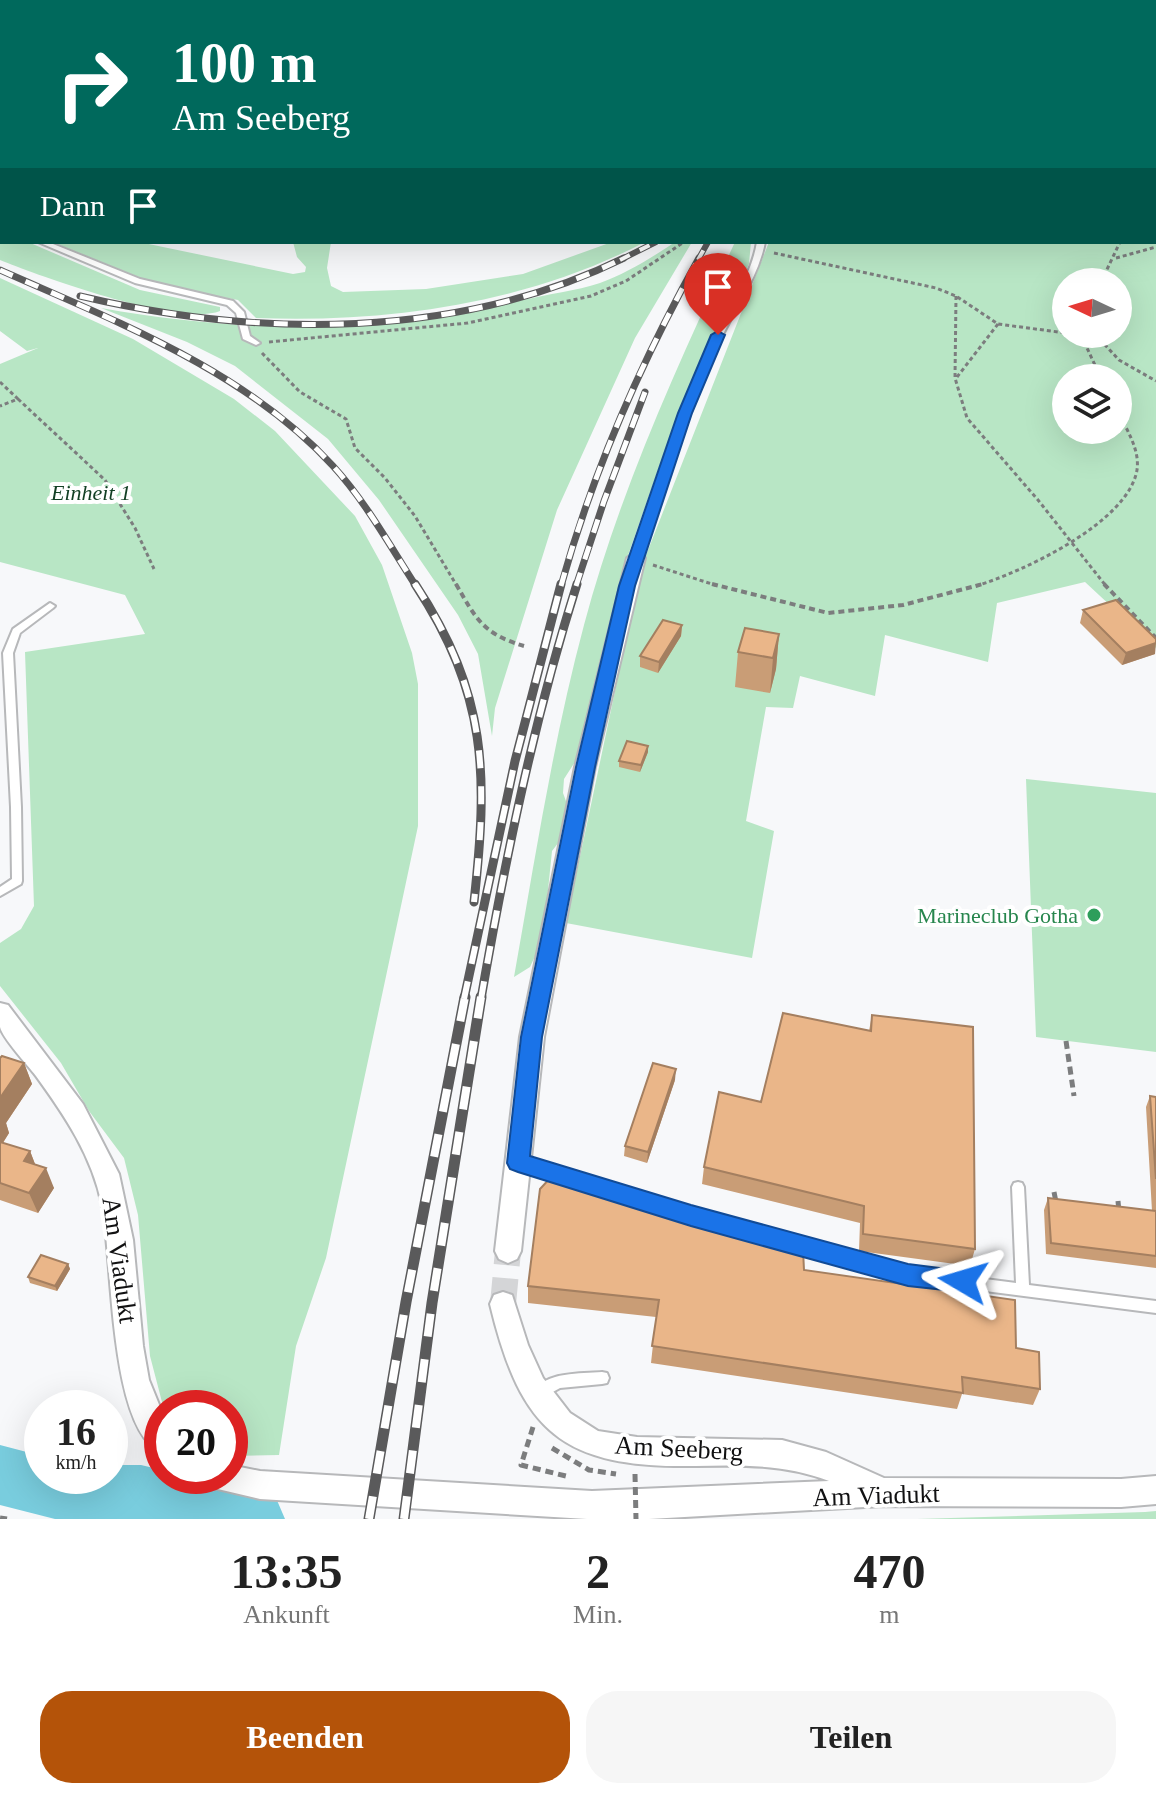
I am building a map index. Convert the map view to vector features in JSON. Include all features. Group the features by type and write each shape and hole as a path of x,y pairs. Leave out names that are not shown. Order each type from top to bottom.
{"street":[{"path":"508,1251 532,1037 585,767 636,558"},
{"name":"Am Viadukt","path":"1,1015 85,1131 106,1174 118,1223 138,1391 144,1406"},
{"name":"Am Seeberg","path":"503,1304 509,1334 526,1374 560,1421 595,1444 630,1449 769,1452 842,1471 883,1492"},
{"name":"Am Viadukt","path":"248,1483 592,1505 883,1492 1121,1493 1156,1490"}],"lane":[{"path":"47,244 138,281 230,303 240,312 246,337 256,343"},
{"path":"636,558 685,413 760,247"},
{"path":"0,892 17,881 8,653 16,631 50,606"},
{"path":"518,1163 604,1189"},
{"path":"1018,1187 1023,1289"},
{"path":"734,1227 908,1275 1156,1307"},
{"path":"539,1393 558,1382 602,1378"}],"path":[{"path":"524,646 497,638 478,622 415,516 355,448 346,419 323,410 292,384 271,366 256,343 468,323 591,296 626,281 681,244"},
{"path":"1109,268 1119,244"},
{"path":"760,247 956,296 998,324 1052,332"},
{"path":"1115,258 1156,247"},
{"path":"956,296 955,378 967,418 1029,489 1106,587 1156,638"},
{"path":"955,378 998,324"},
{"path":"1107,348 1119,360 1156,381"},
{"path":"0,382 105,480 135,528 154,569"},
{"path":"0,406 18,399"},
{"path":"636,558 687,577 825,614 877,610 934,600 999,578 1071,545 1108,516 1135,480 1136,448 1132,440"},
{"path":"1066,1041 1074,1096"},
{"path":"1054,1192 1056,1208"},
{"path":"1104,1214 1120,1217 1118,1201"},
{"path":"533,1427 521,1465 578,1479"},
{"path":"635,1474 636,1519"},
{"path":"0,1518 7,1519"}],"green space":[{"path":"0,244 33,244 140,290 220,307 220,311 201,314 144,306 78,288 0,260"},
{"path":"57,244 149,244 293,274 305,272 306,267 297,257 294,244 331,244 327,268 331,286 343,292 426,289 523,274 606,244 641,244 553,281 504,295 455,305 356,317 256,318 238,300 161,286"},
{"path":"672,244 691,244 635,338 557,510 495,708 492,736 478,654 458,615 379,500 328,439 235,366 187,342 101,308 155,317 261,326 364,324 469,311 591,286"},
{"path":"734,244 751,244 749,264 701,361 671,433 624,567 582,751 564,779 563,793 570,812 565,834 552,851 543,939 530,967 514,977 545,800 584,625 614,527 651,430"},
{"path":"768,244 1156,244 1156,648 1085,582 997,603 988,662 885,635 875,696 800,676 793,708 766,707 746,821 774,831 752,958 566,923 641,568"},
{"name":"Einheit 1","path":"0,278 133,339 234,399 275,431 355,516 382,565 412,653 418,684 418,826 326,1258 296,1346 279,1455 248,1456 248,1390 159,1390 150,1356 138,1215 124,1158 89,1111 61,1063 0,986 0,943 21,929 34,906 25,652 145,634 125,595 0,562 0,364 38,348 27,351 0,331"},
{"name":"Marineclub Gotha","path":"1026,779 1156,793 1156,1052 1036,1037"},
{"path":"1156,1511 1156,1519 917,1519 1145,1512"}],"building":[{"path":"1116,600 1156,639 1156,643 1126,653 1083,610"},
{"path":"663,620 682,625 659,662 640,656"},
{"path":"745,628 779,634 773,658 738,652"},
{"path":"627,741 648,746 641,765 619,761"},
{"path":"783,1013 871,1031 872,1015 973,1027 975,1249 863,1234 864,1206 704,1167 719,1092 761,1102"},
{"path":"0,1058 24,1063 0,1098"},
{"path":"653,1063 676,1069 648,1152 625,1146"},
{"path":"1150,1096 1156,1097 1156,1179"},
{"path":"0,1142 30,1151 24,1161 46,1168 29,1193 0,1183"},
{"path":"552,1176 633,1192 762,1232 762,1241 803,1250 804,1270 1015,1300 1016,1348 1039,1352 1040,1389 962,1377 963,1393 652,1346 659,1300 528,1286 540,1189"},
{"path":"1048,1198 1156,1211 1156,1256 1051,1243"},
{"path":"41,1255 68,1264 55,1286 28,1277"}],"waterway":[{"path":"0,1475 74,1494 141,1495 255,1519"}],"tunnel":[{"path":"503,1304 508,1251"}],"railway":[{"path":"624,258 652,244"},
{"path":"698,260 707,244"},
{"path":"80,296 148,310 217,319 286,324 356,324 425,317 494,304 560,285 624,258"},
{"path":"620,260 624,258"},
{"path":"561,586 588,501 620,418 657,337 699,258"},
{"path":"0,270 134,330 220,376 260,402 298,432 345,480 416,586"},
{"path":"576,586 645,392"},
{"path":"415,584 439,624 457,663 477,737 481,814 474,902"},
{"path":"464,999 515,761 561,584"},
{"path":"481,999 522,790 547,686 577,584"},
{"path":"369,1519 406,1302 465,997"},
{"path":"404,1519 432,1303 481,997"}],"place":[{"name":"Marineclub Gotha","path":"1094,915"}],"route":[{"path":"718,335 685,413 627,586 585,767 532,1037 518,1163 908,1275 963,1281"}]}
